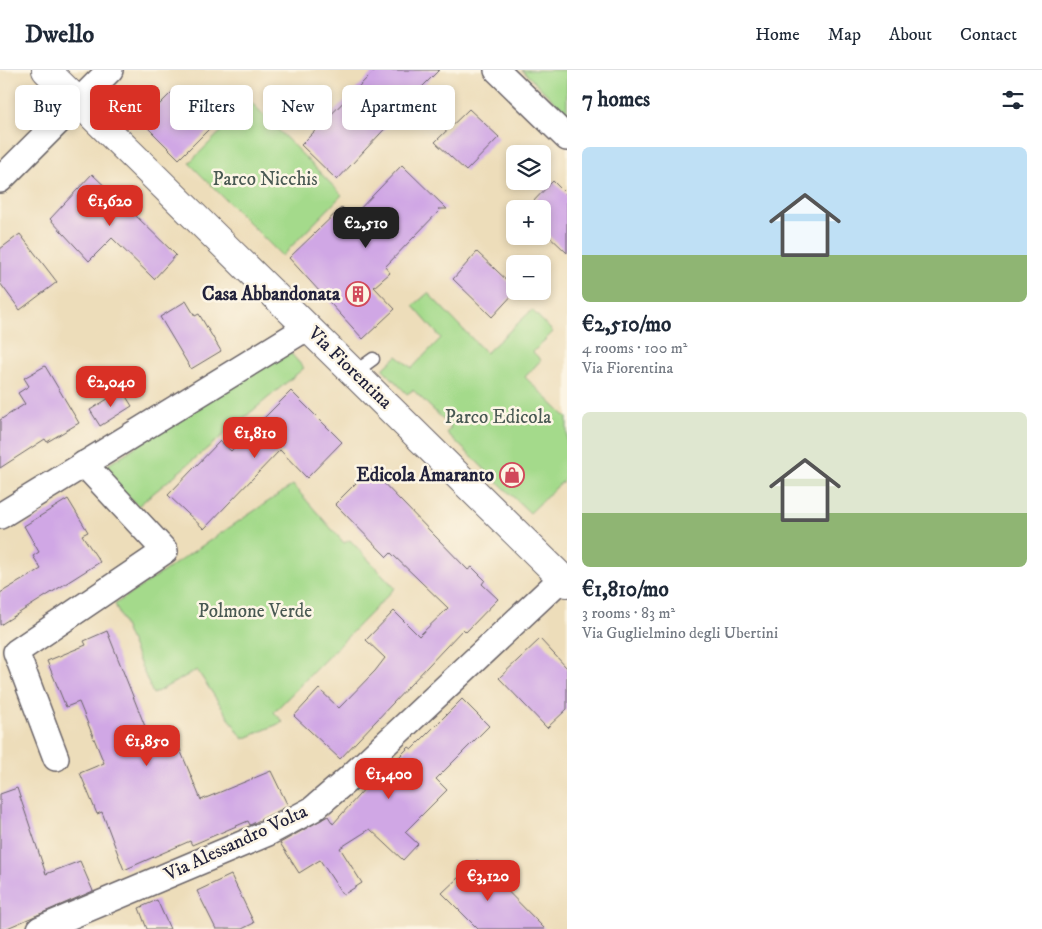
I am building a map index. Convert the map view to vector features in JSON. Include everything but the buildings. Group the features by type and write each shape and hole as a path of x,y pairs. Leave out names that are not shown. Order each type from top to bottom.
{"main road":[{"name":"Via Fiorentina","path":"46,70 61,85"},
{"name":"Via Fiorentina","path":"80,103 308,327 364,366 565,581"}],"street":[{"path":"80,101 110,70"},
{"path":"497,70 567,138"},
{"path":"0,180 51,130"},
{"path":"0,516 308,327"},
{"path":"56,758 16,652 165,551 84,464"},
{"name":"Via Alessandro Volta","path":"40,929 268,833 313,809 565,581"}],"green space":[{"path":"522,70 567,70 567,114"},
{"name":"Parco Nicchis","path":"253,104 263,114 263,130 278,130 342,195 282,256 189,163 223,130 253,130"},
{"name":"Parco Edicola","path":"428,293 486,353 532,310 553,332 533,352 541,360 525,377 567,418 567,477 530,513 447,433 451,427 413,390 407,394 383,369 397,356 412,368 441,338 413,306"},
{"path":"286,348 304,368 138,506 100,470"},
{"name":"Polmone Verde","path":"293,485 344,543 350,540 395,588 274,712 283,722 243,739 197,670 153,694 115,604"}],"place":[{"name":"Casa Abbandonata","path":"358,294"},
{"name":"Edicola Amaranto","path":"512,475"}]}
